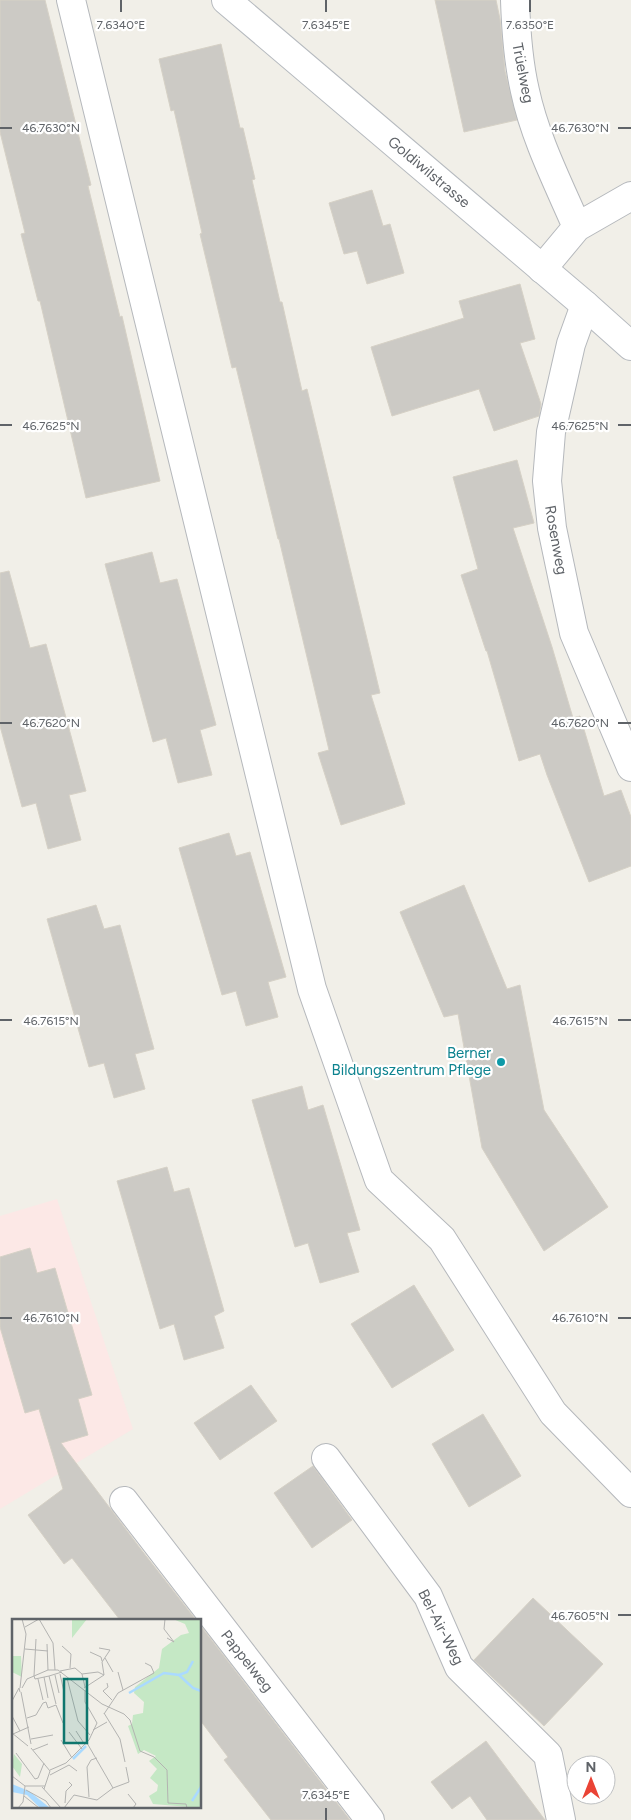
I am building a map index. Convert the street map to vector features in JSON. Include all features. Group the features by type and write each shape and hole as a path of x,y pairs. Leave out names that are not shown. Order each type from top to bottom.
{"street":[{"path":"71,0 312,989 379,1180 442,1239 553,1412 631,1493"},
{"name":"Goldiwilstrasse","path":"226,0 631,346"},
{"name":"Trüelweg","path":"515,0 517,48 525,93 541,144 577,227"},
{"path":"542,269 577,227 631,196"},
{"name":"Rosenweg","path":"585,305 571,344 551,432 547,480 552,528 574,634 631,767"},
{"name":"Bel-Air-Weg","path":"326,1458 428,1596 459,1667 548,1755 561,1820"},
{"name":"Pappelweg","path":"124,1501 370,1820"}],"shaded area":[{"path":"57,1199 133,1429 0,1509 0,1216"}],"building":[{"path":"0,0 45,0 91,185 88,186 120,317 122,316 160,481 86,498 40,301 38,301 21,234 25,233 0,132"},
{"path":"435,0 496,0 500,19 505,71 517,120 464,132"},
{"path":"221,44 240,128 243,128 255,179 252,180 280,302 282,302 302,391 307,389 380,693 371,695 405,804 341,825 318,753 329,750 279,539 236,367 232,368 200,234 202,233 174,110 171,111 159,59"},
{"path":"372,190 383,226 390,224 404,273 367,284 357,251 344,254 329,203"},
{"path":"520,284 535,339 520,343 541,404 539,416 494,431 479,389 392,416 371,347 464,318 459,301"},
{"path":"517,460 534,523 513,528 573,718 580,716 604,796 621,790 631,817 631,866 589,882 540,754 519,761 487,651 461,575 478,569 453,477"},
{"path":"152,552 160,583 177,579 216,725 200,730 212,775 178,783 166,738 153,742 105,564"},
{"path":"9,571 30,648 46,644 86,791 69,795 81,840 48,849 36,803 22,807 0,726 0,573"},
{"path":"229,833 236,856 250,852 286,977 268,982 278,1017 246,1026 236,991 222,995 179,848"},
{"path":"464,885 507,989 520,985 544,1110 608,1207 544,1251 482,1148 458,1014 444,1017 400,912"},
{"path":"96,905 104,929 120,925 154,1049 135,1054 145,1089 114,1098 104,1063 89,1067 47,919"},
{"path":"302,1086 308,1110 323,1105 360,1230 347,1233 359,1272 320,1283 308,1243 295,1247 252,1100"},
{"path":"167,1167 174,1192 189,1188 224,1311 214,1316 224,1348 184,1360 174,1324 160,1329 117,1181"},
{"path":"30,1248 37,1273 55,1268 92,1395 78,1399 88,1435 61,1443 195,1619 119,1619 72,1558 64,1564 28,1515 63,1489 39,1409 25,1413 0,1327 0,1257"},
{"path":"414,1285 454,1350 392,1388 351,1324"},
{"path":"251,1385 277,1421 220,1460 194,1423"},
{"path":"483,1414 521,1476 469,1507 432,1444"},
{"path":"313,1466 352,1520 312,1548 274,1493"},
{"path":"533,1598 603,1664 544,1726 474,1660"},
{"path":"201,1626 350,1820 271,1820 224,1760 228,1757 201,1721"},
{"path":"486,1741 545,1820 487,1820 470,1796 452,1809 431,1782"}],"place":[{"name":"Berner Bildungszentrum Pflege","path":"501,1062"}]}
